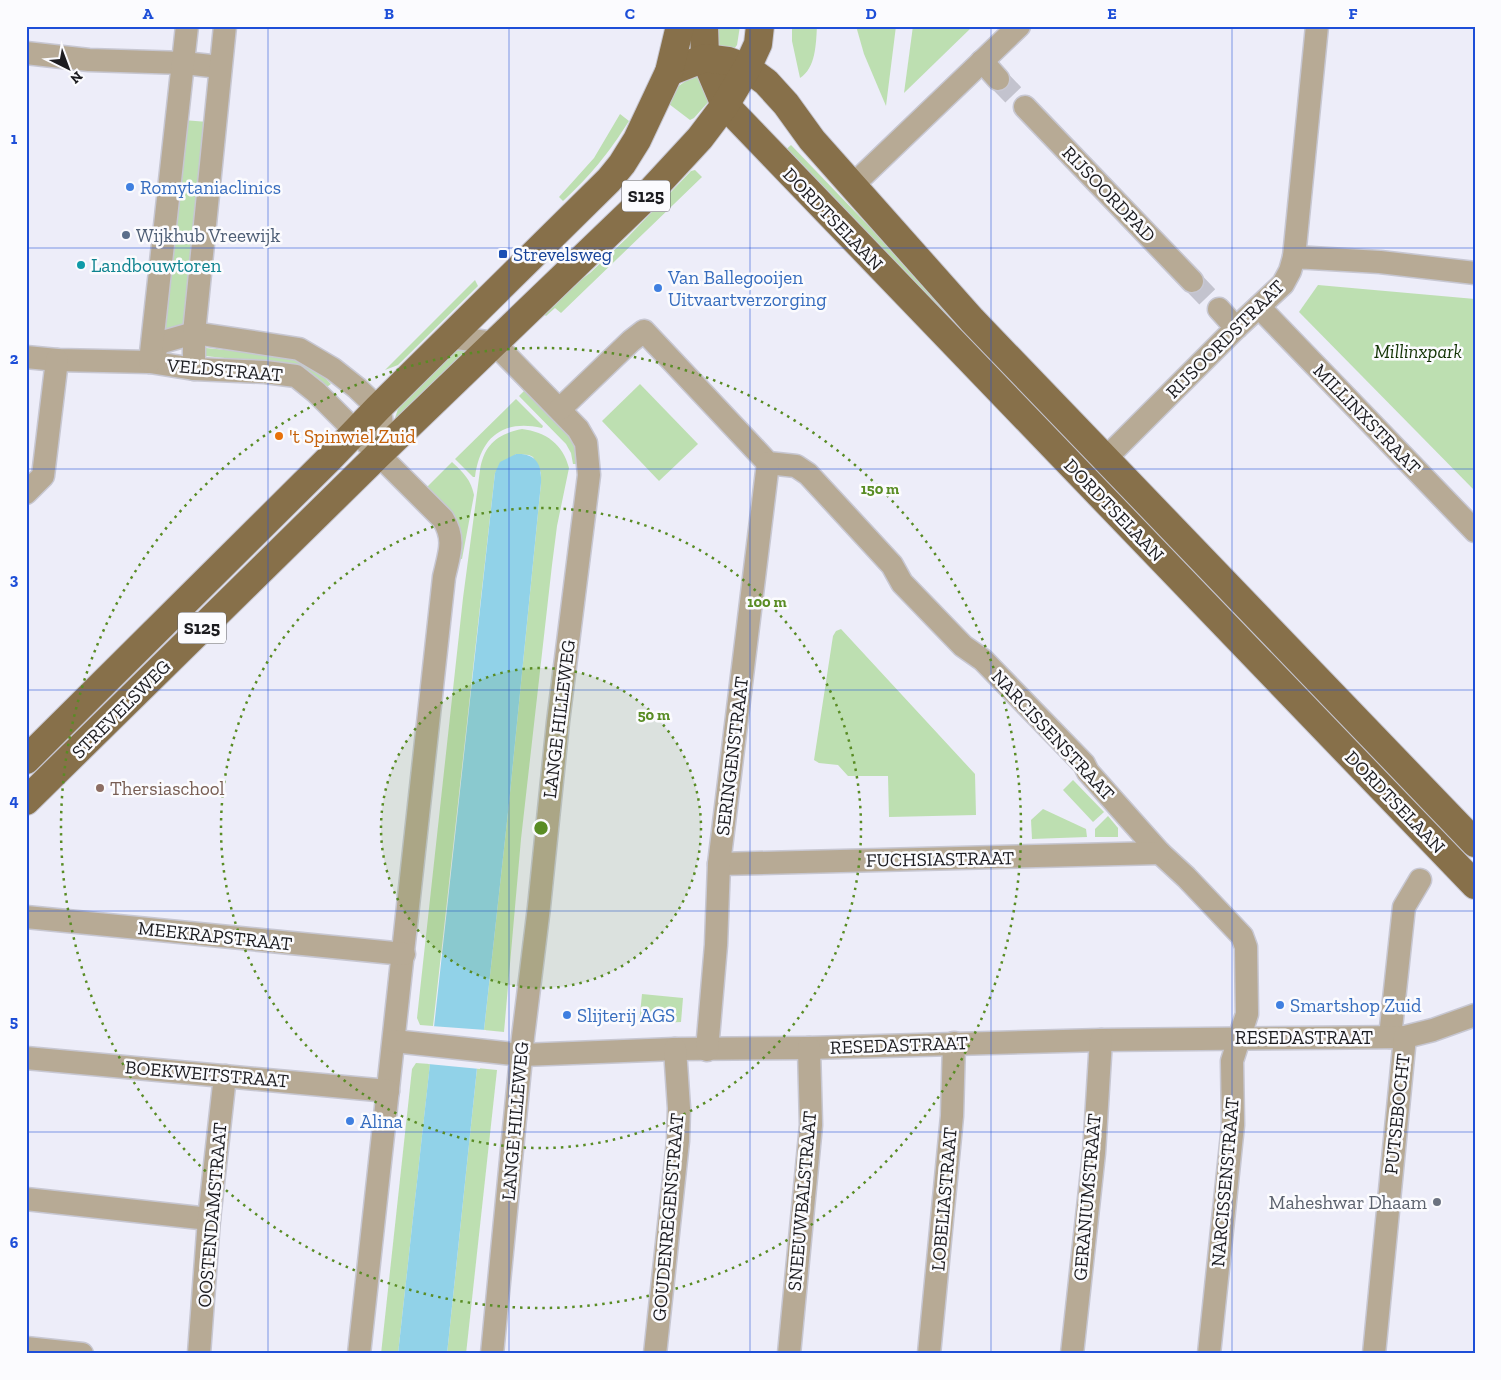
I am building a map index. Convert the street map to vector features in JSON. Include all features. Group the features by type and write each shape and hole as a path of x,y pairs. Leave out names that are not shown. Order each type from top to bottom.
{"main road":[{"name":"STREVELSWEG","path":"26,760 609,180 637,140 670,72 680,26"},
{"name":"DORDTSELAAN","path":"704,26 705,58 725,105 1475,885"},
{"name":"STREVELSWEG","path":"26,802 378,455 638,204 700,138 725,105 755,46"},
{"path":"670,72 705,58 728,61 755,46"},
{"name":"DORDTSELAAN","path":"755,46 786,104 812,140 972,320 1475,843"},
{"path":"700,138 732,130 754,136"}],"street":[{"path":"150,362 187,26"},
{"path":"194,368 194,333 224,26"},
{"path":"853,185 1019,26"},
{"path":"1294,257 1317,26"},
{"path":"26,53 89,60 184,63 220,67"},
{"path":"982,62 998,79"},
{"name":"RIJSOORDPAD","path":"1025,107 1192,281"},
{"name":"RIJSOORDSTRAAT","path":"1105,459 1282,284 1290,271 1294,257 1380,262 1475,273"},
{"name":"MILLINXSTRAAT","path":"1259,307 1475,531"},
{"path":"1220,309 1236,328"},
{"path":"560,409 631,341 644,331 768,463"},
{"name":"VELDSTRAAT","path":"150,362 159,343 194,333 299,349 333,369 378,408"},
{"path":"450,337 494,343"},
{"name":"LANGE HILLEWEG","path":"492,1354 558,722 589,475 586,443 578,429 494,343"},
{"name":"VELDSTRAAT","path":"26,357 57,360 150,362 194,368 265,372 296,376 316,392 378,455"},
{"path":"26,493 43,476 57,360"},
{"path":"360,1354 444,577 451,542 449,529 443,519 378,455 383,434 378,408"},
{"name":"NARCISSENSTRAAT","path":"768,463 796,466 808,474 892,565 902,583 963,646 983,660 1043,721 1084,764 1088,772 1160,854 1186,877 1242,936 1246,947 1247,1014 1232,1061 1233,1125 1209,1354"},
{"name":"SERINGENSTRAAT","path":"707,1050 716,945 720,864 768,463"},
{"name":"FUCHSIASTRAAT","path":"720,864 1160,854"},
{"name":"PUTSEBOCHT","path":"1374,1354 1398,1037 1404,907 1420,880"},
{"name":"MEEKRAPSTRAAT","path":"26,918 404,954"},
{"name":"PUTSEBOCHT","path":"1398,1037 1433,1030 1475,1015"},
{"name":"RESEDASTRAAT","path":"394,1041 522,1055 675,1049 809,1048 954,1043 1398,1037"},
{"name":"GERANIUMSTRAAT","path":"1072,1354 1094,1154 1100,1040"},
{"name":"LOBELIASTRAAT","path":"929,1354 952,1116 954,1043"},
{"name":"SNEEUWBALSTRAAT","path":"789,1354 811,1125 809,1048"},
{"name":"GOUDENREGENSTRAAT","path":"655,1354 678,1141 679,1108 675,1049"},
{"name":"BOEKWEITSTRAAT","path":"26,1058 388,1091"},
{"name":"OOSTENDAMSTRAAT","path":"199,1354 209,1219 225,1076"},
{"path":"26,1199 209,1219"},
{"path":"26,1348 82,1354"}],"green space":[{"path":"709,26 740,26 737,45 734,49 717,47"},
{"path":"792,26 817,26 812,62 805,74 800,78 792,41"},
{"path":"856,26 896,26 886,106 864,54"},
{"path":"913,26 973,26 904,93"},
{"path":"698,73 710,100 690,120 669,104 668,101 677,87"},
{"path":"620,114 629,121 591,173 563,201 559,197 594,158"},
{"path":"183,120 208,122 185,329 161,331"},
{"path":"791,145 982,344 971,353 781,154"},
{"path":"695,170 702,177 561,313 555,308 546,316 540,310 590,273 627,238 691,171"},
{"path":"475,280 478,286 398,365 385,370"},
{"name":"Millinxpark","path":"1318,285 1475,299 1475,491 1299,312"},
{"path":"474,346 398,424 395,418 399,406 456,348"},
{"path":"206,348 297,357 314,367 331,384 324,389 291,365 205,356"},
{"path":"640,384 698,444 659,481 602,421"},
{"path":"527,388 570,431 582,464 573,464 571,453 566,444 519,396"},
{"path":"516,399 543,426 542,428 515,426 495,434 482,452 475,477 473,477 455,459"},
{"path":"522,429 546,436 558,446 569,468 557,526 552,565 521,839 504,1032 484,1030 541,483 541,473 533,457 529,455 516,454 495,473 433,1026 420,1025 417,1018 463,598 480,470 488,447 493,442 505,434"},
{"path":"452,462 466,477 474,495 462,559 455,558 424,490"},
{"path":"841,629 975,774 976,815 889,817 888,776 848,776 838,765 819,763 814,760 833,636 836,631"},
{"path":"1073,780 1104,812 1093,822 1063,790"},
{"path":"1043,809 1086,829 1087,837 1032,839 1031,820"},
{"path":"1108,816 1118,828 1118,837 1095,837 1095,829"},
{"path":"642,994 683,998 681,1022 639,1024"},
{"path":"416,1063 430,1064 398,1354 381,1354 412,1069"},
{"path":"477,1068 497,1070 466,1354 447,1354"}],"water":[{"path":"516,454 528,455 536,461 539,465 541,483 509,803 484,1030 477,1068 447,1354 398,1354 495,473 500,462"}],"pier":[{"path":"431,1026 486,1030 480,1069 428,1064"}],"tunnel":[{"path":"998,79 1025,107"},
{"path":"1192,281 1219,309"}],"place":[{"name":"Romytaniaclinics","path":"130,187"},
{"name":"Wijkhub Vreewijk","path":"126,235"},
{"name":"Strevelsweg","path":"503,254"},
{"name":"Landbouwtoren","path":"81,265"},
{"name":"Van Ballegooijen Uitvaartverzorging","path":"658,288"},
{"name":"'t Spinwiel Zuid","path":"279,436"},
{"name":"Thersiaschool","path":"100,788"},
{"name":"Smartshop Zuid","path":"1280,1005"},
{"name":"Slijterij AGS","path":"567,1015"},
{"name":"Alina","path":"350,1121"},
{"name":"Maheshwar Dhaam","path":"1437,1202"}]}
